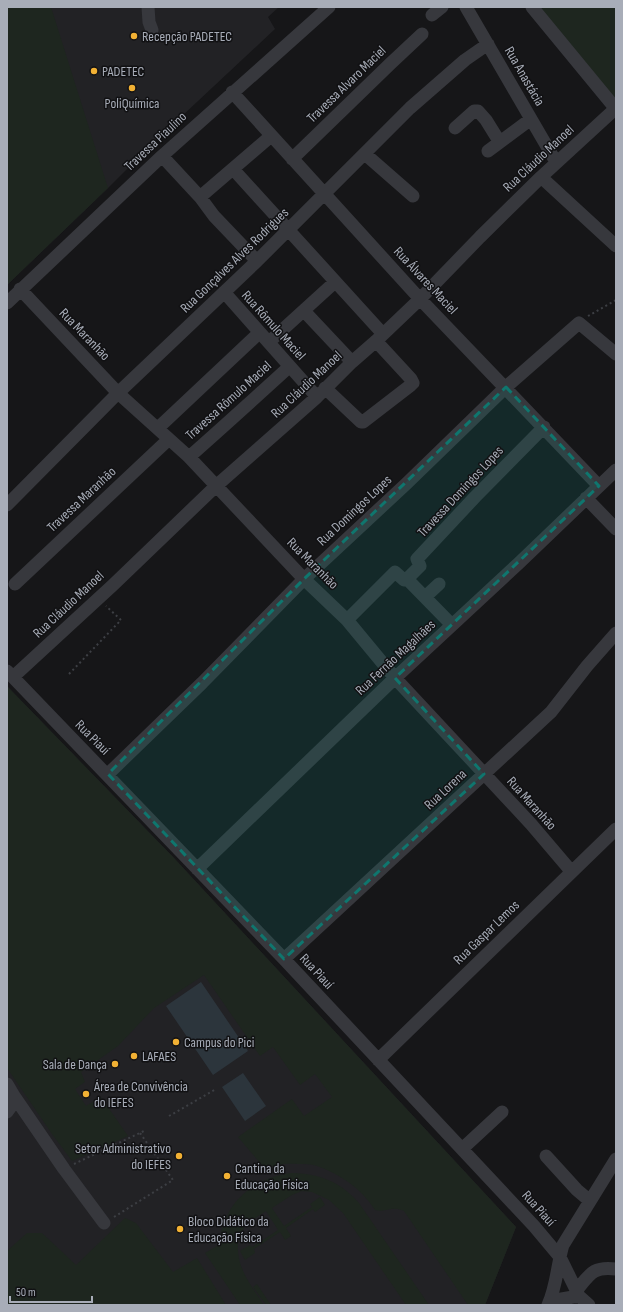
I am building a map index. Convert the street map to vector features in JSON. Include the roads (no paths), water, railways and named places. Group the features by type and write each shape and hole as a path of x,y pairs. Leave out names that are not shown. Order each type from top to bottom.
{"street":[{"path":"148,7 149,22 152,30"},
{"name":"Travessa Piaulino","path":"7,303 20,289 162,156 329,7"},
{"name":"Rua Anastácia","path":"466,7 556,162"},
{"path":"532,7 616,109"},
{"name":"Travessa Alvaro Maciel","path":"292,159 422,34"},
{"name":"Rua Gonçalves Alves Rodrigues","path":"7,506 118,393 257,261 410,108 465,60 488,44"},
{"name":"Rua Álvares Maciel","path":"232,92 420,299 506,387 599,486"},
{"name":"Rua Cláudio Manoel","path":"10,674 99,598 216,486 321,393 352,362 380,338 556,162 616,109"},
{"path":"455,128 474,111 478,111 486,120 499,142"},
{"path":"488,150 531,119"},
{"path":"200,197 271,136"},
{"path":"365,154 413,196"},
{"path":"162,156 200,197 214,216 257,261"},
{"path":"233,170 335,282 380,338"},
{"path":"541,177 616,246"},
{"path":"158,428 264,338 304,311 335,282"},
{"name":"Rua Maranhão","path":"20,289 118,393 189,457 304,579 347,620 395,678 531,824 571,871"},
{"name":"Rua Rômulo Maciel","path":"224,292 289,366 321,393 361,422 363,422 413,383 380,338"},
{"path":"304,311 352,362"},
{"name":"Rua Domingos Lopes","path":"108,774 202,683 304,579 406,484 506,387 578,323 616,354"},
{"name":"Travessa Rômulo Maciel","path":"189,457 237,415 289,366"},
{"name":"Travessa Domingos Lopes","path":"407,579 420,566 417,559 544,427"},
{"name":"Travessa Maranhão","path":"15,584 169,439"},
{"name":"Rua Fernão Magalhães","path":"197,868 395,678 616,470"},
{"path":"586,498 616,529"},
{"path":"347,620 395,572 404,580 407,579 452,625"},
{"path":"425,598 439,584"},
{"name":"Rua Lorena","path":"284,960 551,712 587,666 616,633"},
{"name":"Rua Piauí","path":"10,674 108,774 534,1226 560,1257 577,1293 589,1305"},
{"name":"Rua Gaspar Lemos","path":"378,1060 571,871 616,829"},
{"path":"7,1084 64,1169 104,1223"},
{"path":"7,1112 12,1105 14,1096"},
{"path":"462,1149 502,1112"},
{"path":"546,1156 577,1190 590,1201"},
{"path":"549,1303 557,1280 560,1257 568,1236 616,1159"},
{"path":"549,1303 577,1293 592,1272 599,1268 616,1269"}],"place":[{"name":"Recepção PADETEC","path":"134,36"},
{"name":"PADETEC","path":"94,71"},
{"name":"PoliQuímica","path":"132,88"},
{"name":"Campus do Pici","path":"176,1042"},
{"name":"LAFAES","path":"134,1056"},
{"name":"Sala de Dança","path":"115,1064"},
{"name":"Área de Convivência do IEFES","path":"86,1094"},
{"name":"Setor Administrativo do IEFES","path":"179,1156"},
{"name":"Cantina da Educação Física","path":"227,1176"},
{"name":"Bloco Didático da Educação Física","path":"180,1229"}]}
